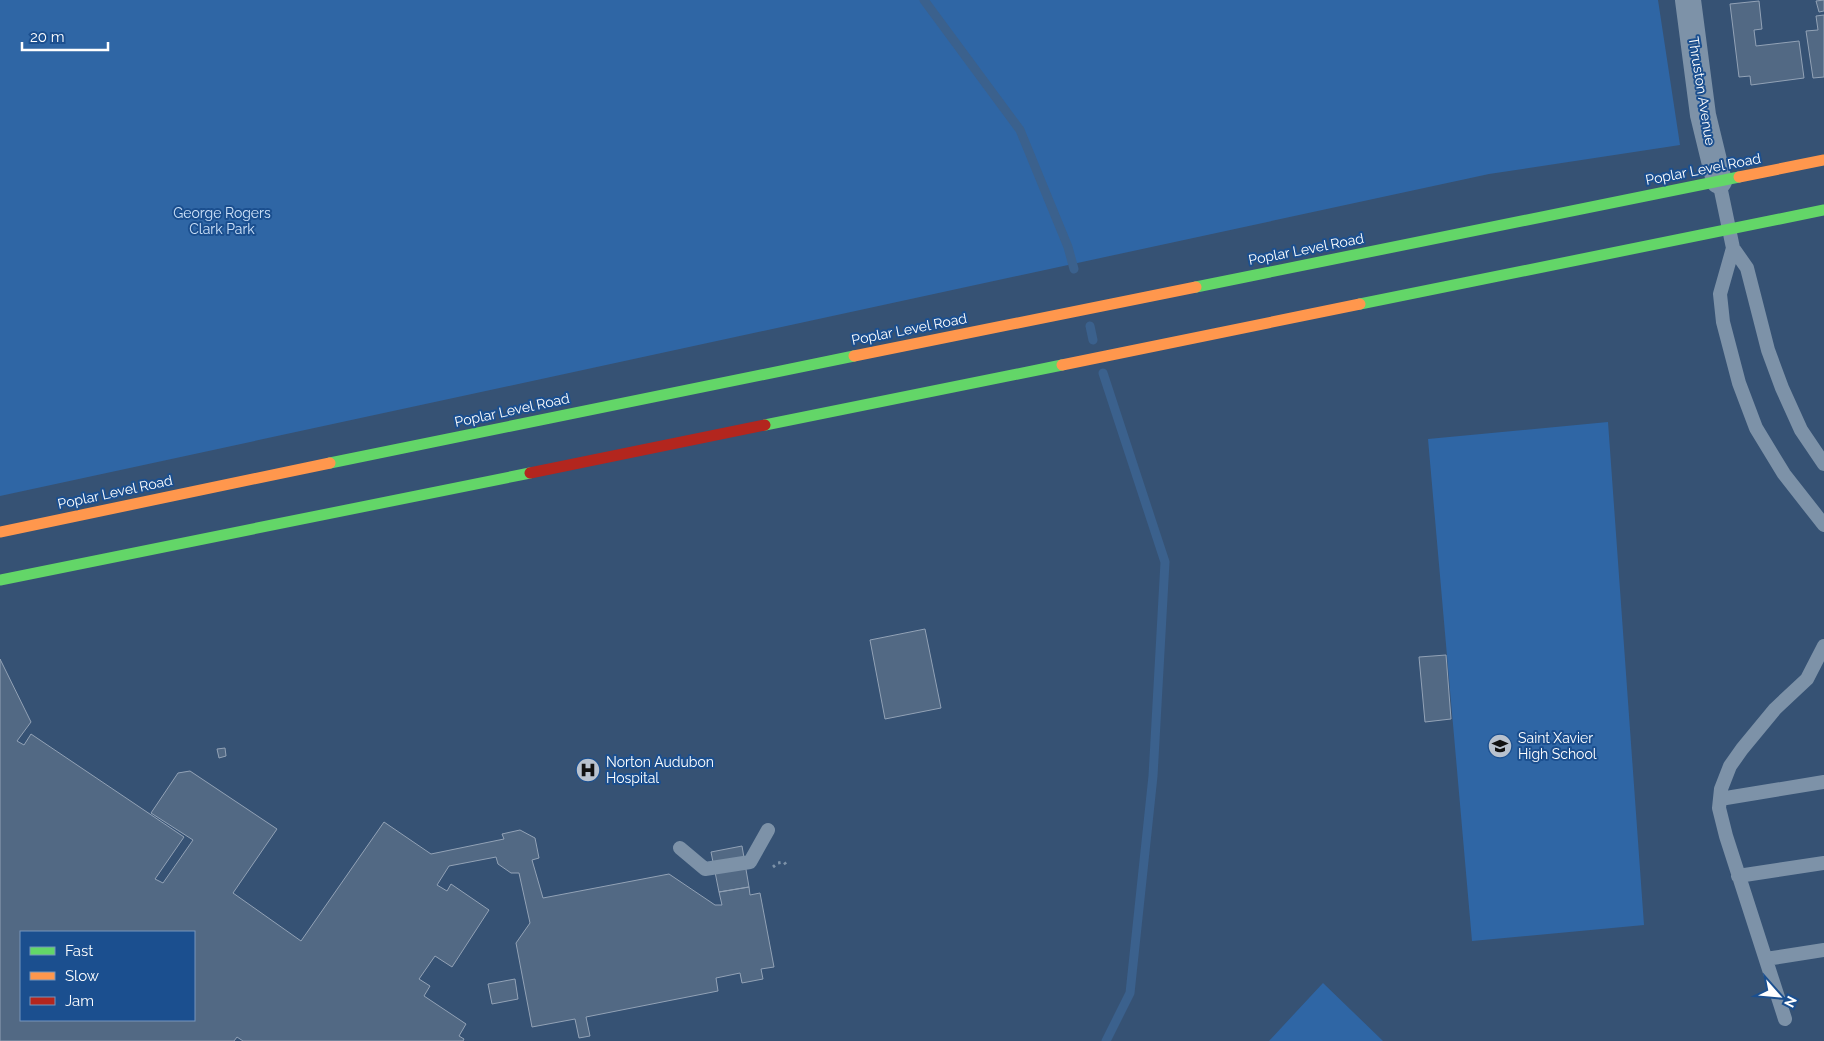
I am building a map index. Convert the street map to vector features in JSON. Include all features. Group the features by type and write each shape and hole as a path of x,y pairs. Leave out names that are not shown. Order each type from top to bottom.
{"main road":[{"name":"Poplar Level Road","path":"0,532 624,402 1824,160"},
{"path":"0,580 1824,210"}],"street":[{"name":"Thruston Avenue","path":"1688,0 1703,115 1718,181"}],"lane":[{"path":"1718,181 1733,248 1746,268 1768,350 1782,388 1801,430 1824,464"},
{"path":"1733,248 1720,294 1723,322 1739,383 1756,428 1784,474 1824,525"},
{"path":"1786,1019 1738,876 1719,808 1721,789 1730,766 1775,709 1807,679 1824,646"},
{"path":"1720,799 1824,782"},
{"path":"680,848 705,869 750,862 768,830"},
{"path":"1738,876 1824,863"},
{"path":"1766,959 1824,950"}],"green space":[{"name":"George Rogers Clark Park","path":"0,0 1658,0 1680,145 1489,174 0,496"},
{"path":"1608,422 1644,925 1472,941 1428,439"},
{"path":"1323,983 1383,1041 1269,1041"}],"building":[{"path":"1824,0 1824,11 1819,12 1816,1"},
{"path":"1759,1 1762,29 1754,30 1756,46 1799,41 1804,78 1751,85 1750,76 1739,77 1730,4"},
{"path":"1824,15 1824,77 1813,78 1806,31 1818,30 1816,16"},
{"path":"925,629 941,708 885,719 870,640"},
{"path":"1446,655 1451,719 1425,722 1419,657"},
{"path":"0,659 31,722 17,741 24,745 31,734 184,837 155,879 163,883 193,840 151,813 178,773 190,771 277,829 233,893 301,941 384,822 431,854 504,839 502,834 520,830 535,838 539,858 532,860 543,898 669,874 715,905 722,905 719,892 749,887 750,895 760,893 774,967 761,969 763,979 742,983 740,973 716,978 718,991 586,1017 590,1036 579,1038 575,1019 532,1027 516,943 530,923 519,873 511,873 498,864 496,857 449,866 437,885 447,891 451,884 489,910 452,967 435,956 419,979 430,986 424,996 466,1024 459,1036 464,1039 463,1041 243,1041 237,1037 234,1041 0,1041"},
{"path":"225,748 226,756 219,758 217,749"},
{"path":"742,846 749,887 719,892 711,852"},
{"path":"515,979 518,999 492,1004 488,984"}],"waterway":[{"path":"924,0 1020,130 1068,247 1074,269"},
{"path":"1090,326 1093,340"},
{"path":"1103,373 1165,562 1153,776 1130,993 1106,1041"}],"traffic: fast":[{"path":"1196,287 1739,177"},
{"path":"1360,304 1824,210"},
{"path":"330,463 854,356"},
{"path":"765,425 1062,365"},
{"path":"0,580 530,473"}],"traffic: slow":[{"path":"1739,177 1824,160"},
{"path":"854,356 1196,287"},
{"path":"1062,365 1360,304"},
{"path":"0,532 330,463"}],"traffic: jam":[{"path":"530,473 765,425"}],"place":[{"name":"Saint Xavier High School","path":"1500,746"},
{"name":"Norton Audubon Hospital","path":"588,770"}]}
